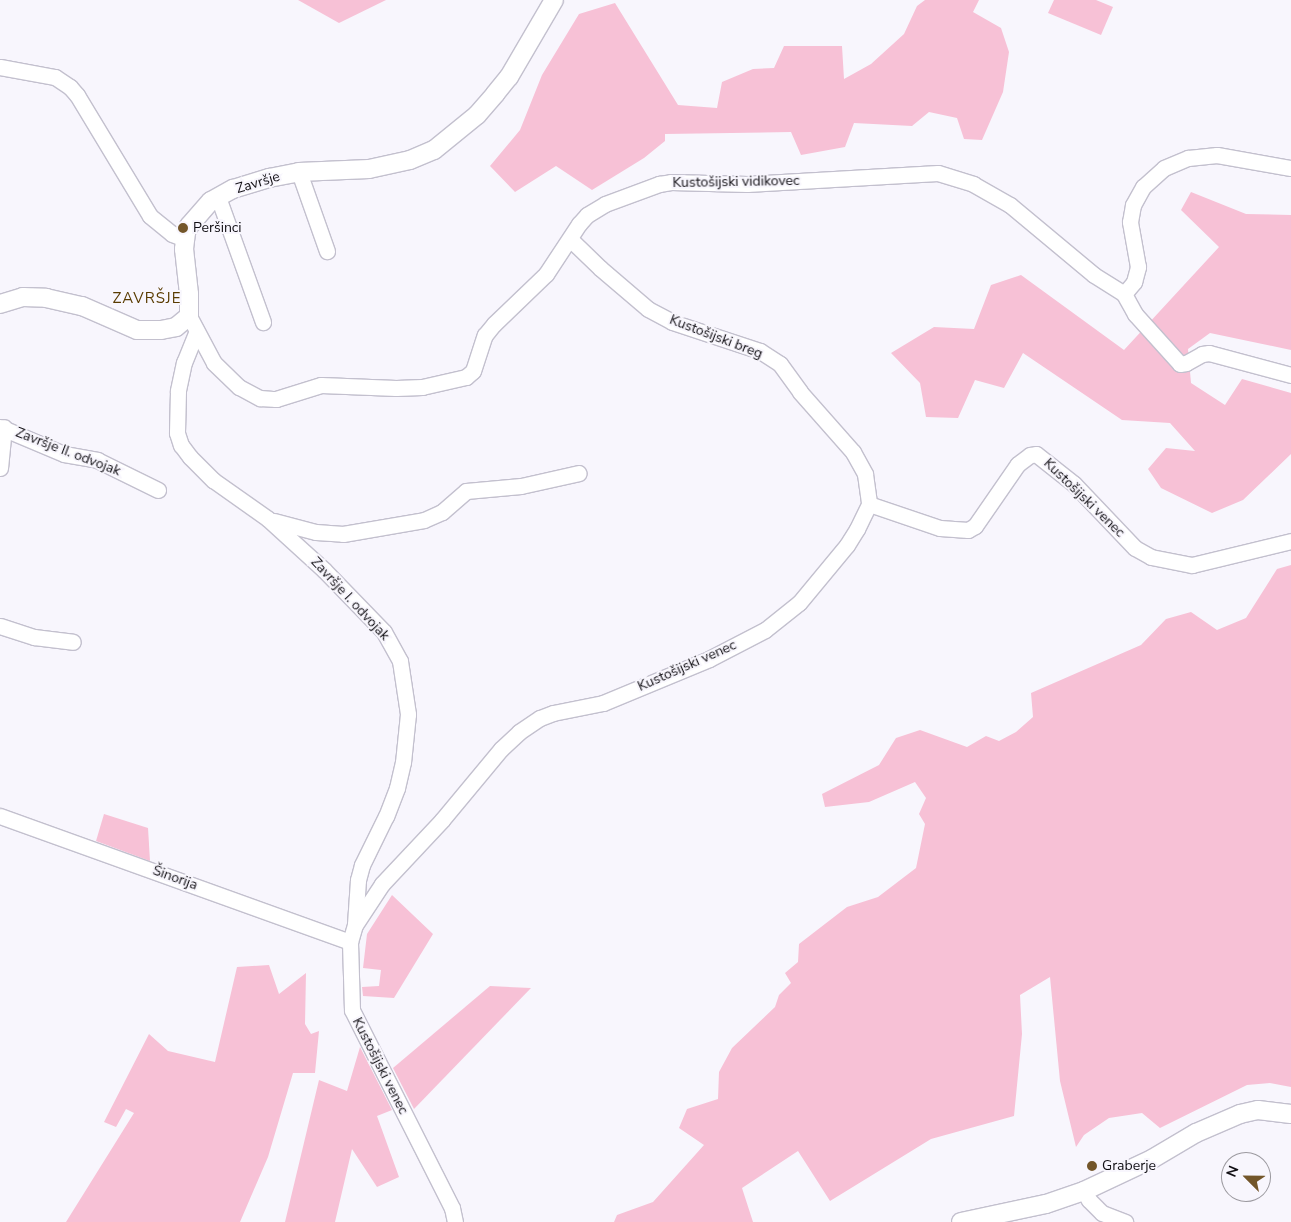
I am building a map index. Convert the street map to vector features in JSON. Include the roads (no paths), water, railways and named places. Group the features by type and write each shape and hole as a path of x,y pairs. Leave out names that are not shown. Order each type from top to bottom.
{"street":[{"name":"Završje","path":"185,239 189,226 218,197 269,178 299,172 369,170 410,160 434,150 465,126 495,94 513,70 554,0"},
{"path":"0,67 55,77 70,87 150,216 172,234 185,239 190,294 188,316 196,333"},
{"path":"1124,294 1134,282 1138,267 1131,214 1137,197 1154,175 1174,163 1200,155 1217,155 1291,168"},
{"path":"299,172 327,251"},
{"name":"Kustošijski vidikovec","path":"196,333 214,362 239,387 260,398 276,399 321,385 396,388 422,387 452,381 466,376 473,371 485,335 546,274 587,215 605,204 659,184 686,182 747,184 938,173 973,184 1010,205 1094,275 1124,294 1135,314 1180,364 1186,363 1202,354 1209,353 1291,375"},
{"path":"218,197 263,322"},
{"name":"Kustošijski breg","path":"570,239 600,268 648,309 672,322 760,351 780,364 800,392 853,452 865,474 869,504"},
{"path":"0,304 23,297 64,300 129,328 146,331 176,327 188,316"},
{"name":"Završje I. odvojak","path":"196,333 184,362 178,391 177,433 181,445 213,480 268,519 324,570 384,632 400,660 408,714 403,762 398,788 362,865 358,880 355,925"},
{"name":"Završje II. odvojak","path":"0,468 2,427 64,454 96,460 158,490"},
{"name":"Kustošijski venec","path":"456,1222 452,1208 352,1010 350,942 355,925 382,884 442,820 501,749 519,732 546,715 603,703 709,658 772,625 799,603 846,545 857,529 869,504 940,528 968,530 975,526 1018,464 1030,455 1036,454 1074,484 1135,548 1151,557 1192,565 1291,542"},
{"name":"Završje I. odvojak","path":"268,519 298,528 343,534 424,520 442,512 466,491 521,486 579,473"},
{"path":"0,626 34,637 73,642"},
{"name":"Šinorija","path":"0,816 350,942"},
{"path":"961,1222 1046,1204 1084,1191 1146,1162 1196,1133 1225,1120 1258,1110 1291,1114"},
{"path":"1084,1191 1089,1200 1102,1213 1125,1222"}],"place":[{"name":"Peršinci","path":"183,228"},
{"name":"Graberje","path":"1092,1166"}],"district":[{"name":"ZAVRŠJE","path":"147,299"}]}
